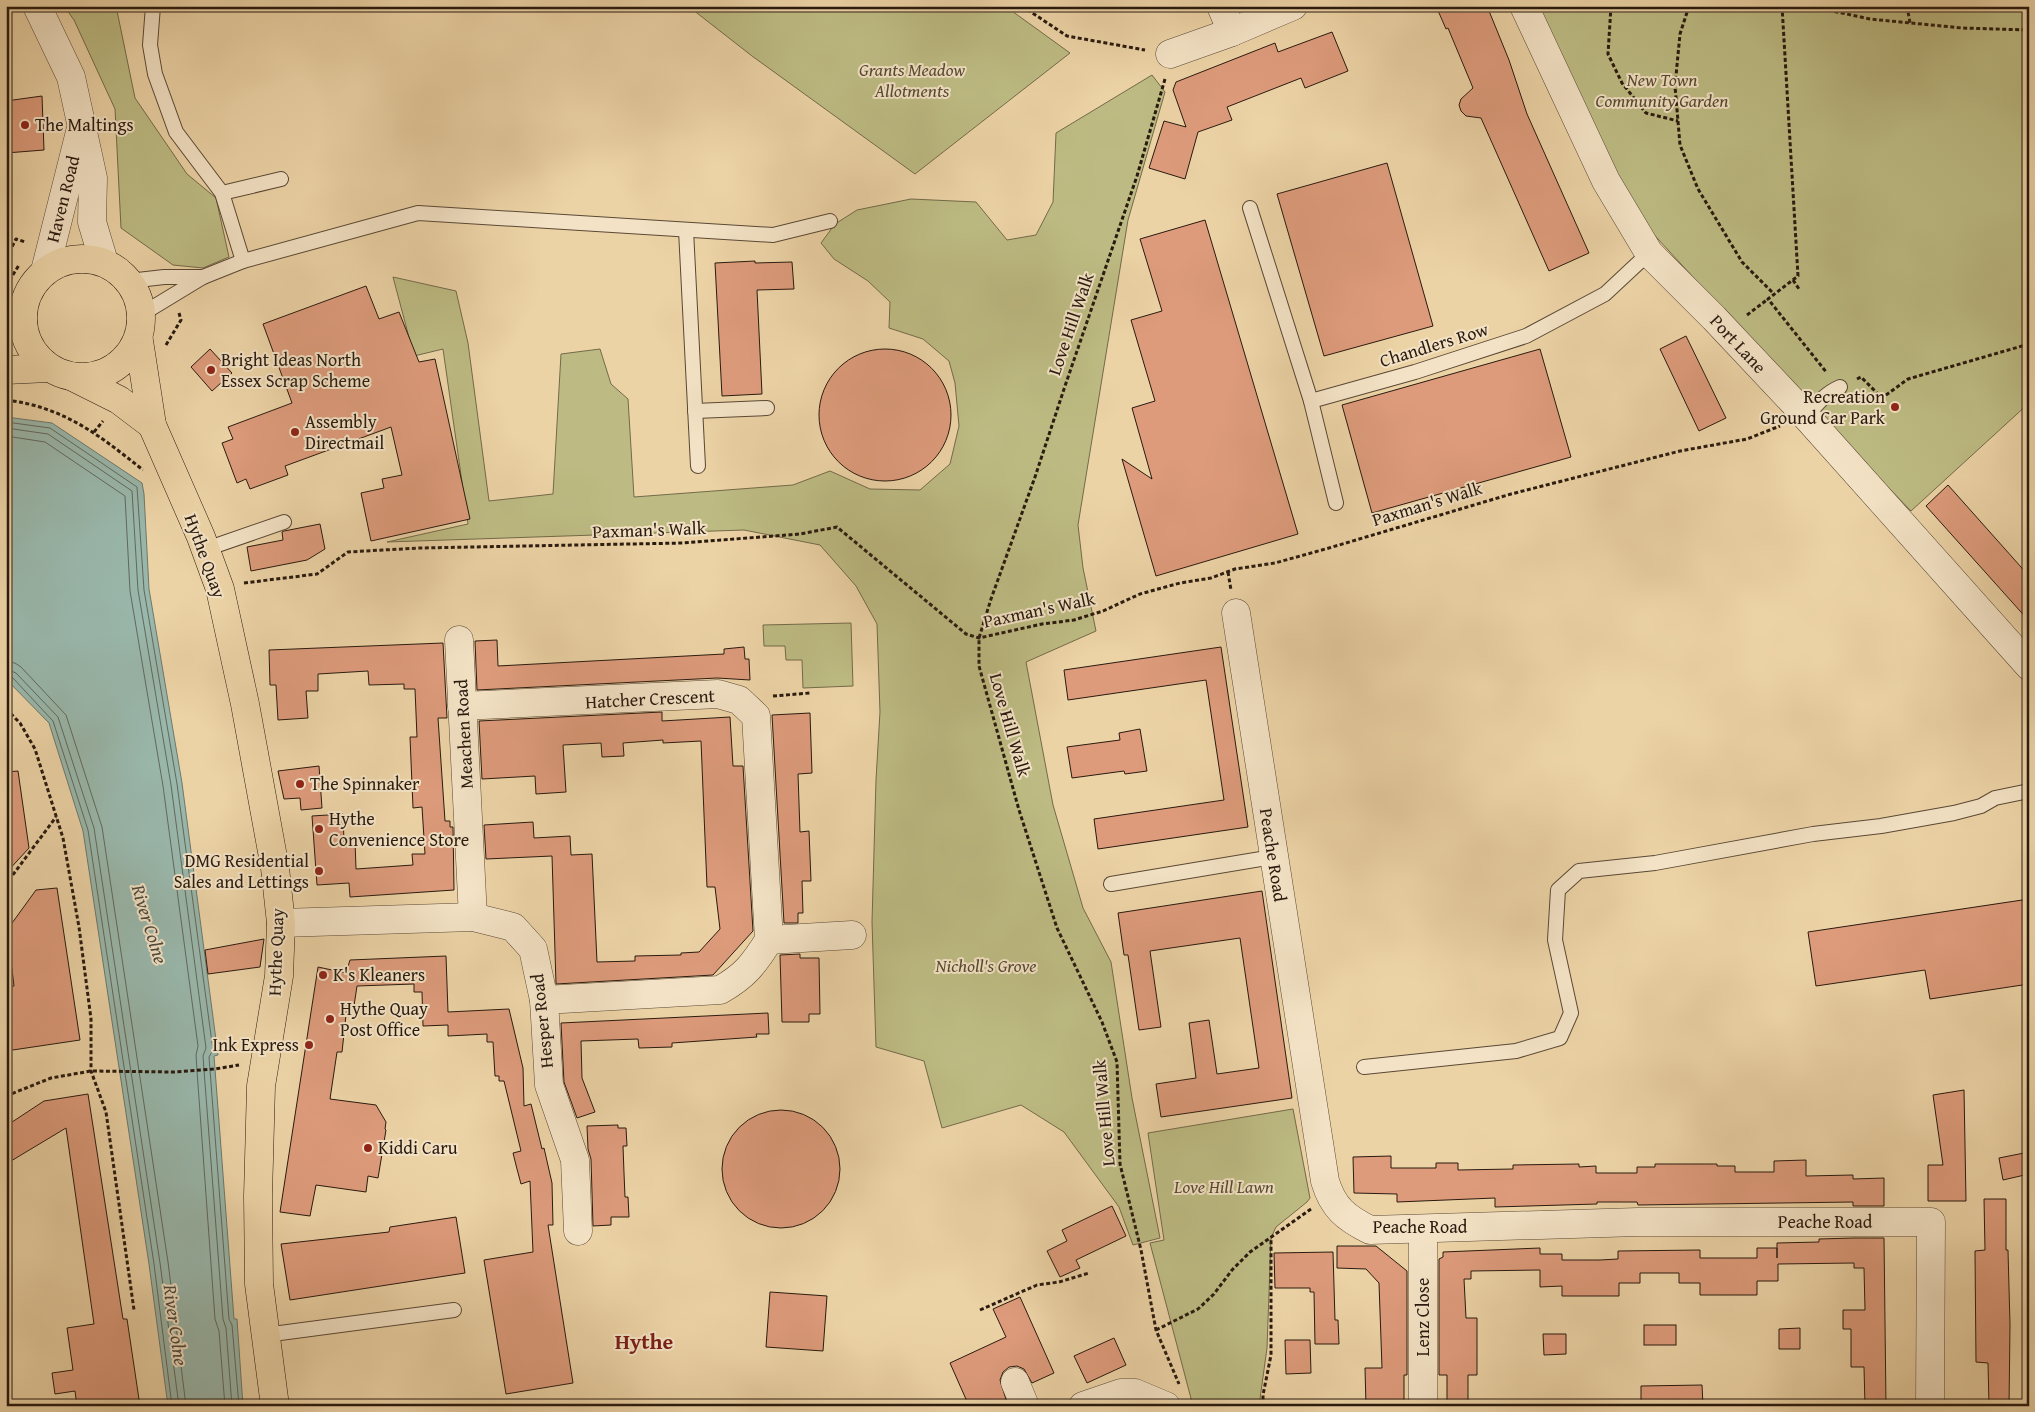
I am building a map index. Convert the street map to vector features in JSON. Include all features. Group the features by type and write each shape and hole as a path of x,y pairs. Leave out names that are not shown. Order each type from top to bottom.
{"main road":[{"path":"78,259 104,262 121,272 130,281 139,300 142,314 139,341 124,362 105,374 73,378 48,368 33,353 27,343 22,324 15,309 45,271 64,261 78,259"},
{"name":"Hythe Quay","path":"139,341 152,425 206,550 220,589 245,704 275,868 281,923 279,976 261,1086 258,1196 259,1284 275,1406"},
{"path":"6,370 48,368"},
{"name":"Hythe Quay","path":"73,378 119,400 152,425"}],"street":[{"name":"Haven Road","path":"37,6 71,77 93,178 92,222 104,262"},
{"path":"1221,6 1232,32"},
{"path":"1170,54 1232,32 1294,6"},
{"name":"Port Lane","path":"1524,6 1606,181 1649,253 1714,318 1806,417 2029,666"},
{"name":"Haven Road","path":"45,271 81,128"},
{"name":"Peache Road","path":"1236,612 1324,1171 1330,1196 1349,1219 1370,1230 1638,1222 1931,1222 1930,1406"},
{"name":"Meachen Road","path":"459,640 472,917"},
{"name":"Hatcher Crescent","path":"462,706 718,694 739,700 749,709"},
{"path":"544,1000 720,990 739,980 757,960 769,940 756,716 749,709"},
{"name":"Hesper Road","path":"281,923 472,917 513,928 533,949 544,1000 549,1085 575,1160 578,1231"},
{"path":"769,940 852,935"},
{"name":"Lenz Close","path":"1423,1229 1423,1406"},
{"path":"1083,1406 1122,1393 1174,1397"}],"lane":[{"path":"153,6 150,45 155,74 176,132 222,193 243,261"},
{"path":"222,193 282,179"},
{"path":"1250,208 1310,401 1336,503"},
{"path":"142,314 203,277 243,261 418,213 773,235 830,221"},
{"path":"686,230 698,466"},
{"name":"Chandlers Row","path":"1310,401 1415,372 1526,336 1605,294 1649,253"},
{"path":"130,281 164,277 203,277"},
{"path":"1806,417 1833,390 1840,388"},
{"path":"695,411 767,408"},
{"path":"206,550 284,522"},
{"path":"1364,1067 1516,1051 1560,1038 1571,1013 1555,940 1558,890 1579,870 1655,863 1812,834 1881,826 1954,813 1980,806 1995,798 2029,791"},
{"path":"1111,884 1274,857"},
{"path":"265,1335 454,1310"}],"path":[{"path":"1022,6 1067,36 1170,54"},
{"path":"1611,6 1608,54 1622,83 1646,113 1678,121"},
{"path":"1690,6 1680,34 1675,86 1680,144 1698,189 1742,262 1774,294"},
{"path":"1782,6 1798,276 1768,298 1840,388 1861,377 1882,398 1908,380 2029,344"},
{"path":"1809,6 1870,19 1962,28 2029,30"},
{"path":"1907,6 1910,23"},
{"name":"Love Hill Walk","path":"1170,54 1162,93 1137,176 979,638 979,666 1019,810 1057,928 1102,1022 1117,1062 1120,1164 1141,1250 1156,1330 1174,1397"},
{"path":"6,258 16,239 30,244"},
{"path":"1793,280 1799,289"},
{"path":"6,400 31,403 60,413 94,432 152,477 172,472"},
{"name":"Paxman's Walk","path":"238,584 317,574 348,552 419,548 684,543 800,534 837,527 966,634 979,638 1042,624 1074,620 1103,611 1140,594 1180,583 1211,578 1235,569 1275,563 1466,506 1628,463 1747,439 1806,417"},
{"path":"749,709 760,697 810,693"},
{"path":"6,709 20,722 36,749 63,838 79,927 91,1019 91,1071 106,1112 134,1310"},
{"path":"6,886 56,817"},
{"path":"6,1096 51,1078 91,1071 174,1072 233,1067"},
{"path":"1156,1330 1198,1309 1214,1294 1250,1252 1330,1196"},
{"path":"1263,1406 1263,1395 1271,1355 1271,1238"},
{"path":"980,1310 1037,1285 1059,1282 1088,1273"}],"green space":[{"path":"64,6 116,6 135,98 187,174 216,198 229,257 203,268 173,265 121,228 115,109 74,20"},
{"name":"Grants Meadow Allotments","path":"688,6 1005,6 1070,53 915,174 752,56"},
{"name":"New Town Community Garden","path":"1538,6 2029,6 2029,403 1911,511 1634,213"},
{"name":"Nicholl's Grove","path":"1152,75 1165,92 1128,220 1078,525 1083,568 1096,631 1026,662 1053,805 1083,908 1111,962 1132,1098 1160,1238 1133,1245 1119,1207 1064,1132 1021,1105 942,1128 924,1061 876,1047 872,922 880,712 877,624 856,586 820,545 744,530 387,542 468,524 443,349 414,356 393,277 456,291 468,343 489,501 553,494 561,354 600,349 611,384 628,399 634,497 793,485 830,471 870,489 920,490 950,464 959,426 955,383 949,361 923,339 889,328 890,302 868,281 834,259 821,243 835,224 857,210 911,199 976,202 1007,240 1036,235 1053,202 1056,133"},
{"path":"851,623 853,686 803,688 802,660 786,660 785,646 764,646 763,625"},
{"name":"Love Hill Lawn","path":"1293,1109 1310,1198 1276,1227 1271,1238 1267,1348 1259,1406 1193,1406 1150,1243 1164,1240 1148,1133"}],"water":[{"name":"River Colne","path":"6,417 52,423 142,483 149,589 182,783 218,1055 214,1056 234,1319 237,1319 243,1406 168,1406 149,1264 83,831 49,723 6,679 6,427 8,427"}],"building":[{"path":"1436,6 1487,6 1509,60 1527,114 1589,253 1549,271 1481,118 1466,116 1461,111 1459,105 1461,99 1473,88 1448,28 1446,29"},
{"path":"1332,32 1348,71 1305,88 1301,78 1227,107 1232,120 1198,132 1185,179 1149,168 1164,121 1186,127 1173,90 1176,82 1275,43 1278,52"},
{"name":"The Maltings","path":"42,96 44,150 6,153 6,101"},
{"path":"1387,163 1433,326 1324,356 1277,194"},
{"path":"1205,220 1298,534 1156,576 1122,459 1152,479 1132,408 1155,401 1131,320 1162,311 1140,239"},
{"path":"755,261 755,263 792,262 794,289 757,290 762,394 722,396 715,263"},
{"path":"366,286 379,319 399,312 419,362 435,359 470,519 371,541 361,493 384,488 382,479 402,475 391,427 285,466 288,475 250,489 246,479 237,483 222,443 233,439 228,427 292,403 263,324"},
{"path":"1686,336 1726,418 1699,431 1660,349"},
{"name":"Bright Ideas North Essex Scrap Scheme","path":"210,349 232,373 212,391 191,367"},
{"path":"885,349 910,354 922,360 940,378 946,390 951,415 946,440 940,452 922,470 910,476 885,481 860,476 848,470 830,452 824,440 819,415 824,390 830,378 848,360 860,354"},
{"path":"1540,349 1571,457 1372,513 1342,405"},
{"path":"1948,485 2029,576 2029,621 1926,506"},
{"path":"320,524 325,549 307,560 251,571 247,547 283,540 282,532 284,531"},
{"path":"497,640 498,666 724,654 724,649 744,647 745,659 749,659 750,680 717,678 477,690 475,641"},
{"path":"443,643 447,718 438,718 445,821 450,821 450,827 453,827 454,890 350,897 349,883 317,885 312,816 343,814 344,842 355,841 356,869 413,865 412,854 425,854 422,807 413,808 410,737 417,737 415,689 404,689 404,684 369,685 368,671 318,674 318,691 306,691 308,718 278,720 276,685 270,685 269,650"},
{"path":"1221,647 1248,827 1098,849 1094,819 1224,800 1206,680 1068,700 1064,670"},
{"path":"662,712 662,721 730,717 733,766 743,766 753,931 713,975 556,984 552,856 486,859 484,825 533,822 534,838 570,836 571,855 592,854 597,962 635,961 635,956 681,955 681,953 699,952 720,929 715,887 707,887 701,741 663,743 663,740 623,743 624,756 602,757 601,743 563,745 566,792 536,794 535,776 482,779 479,721"},
{"path":"810,713 812,773 798,774 800,832 809,831 811,881 802,881 803,913 798,913 798,923 784,923 772,715"},
{"path":"1140,729 1147,771 1125,774 1124,771 1072,778 1067,747 1120,740 1119,733"},
{"name":"The Spinnaker","path":"319,766 322,808 301,810 300,798 284,799 278,771"},
{"path":"18,771 29,848 6,873 6,772"},
{"path":"57,888 80,1040 6,1051 6,987 14,986 7,930 36,890"},
{"path":"1262,891 1292,1098 1161,1117 1156,1084 1196,1078 1189,1023 1209,1020 1217,1074 1259,1068 1240,938 1150,951 1161,1027 1139,1030 1128,955 1124,955 1118,913"},
{"path":"2029,899 2029,984 1930,999 1925,970 1816,986 1808,932"},
{"path":"264,939 260,967 208,974 205,950"},
{"path":"800,954 800,958 819,958 820,1014 809,1014 809,1022 782,1022 780,955"},
{"path":"446,956 448,1012 509,1009 523,1068 524,1106 531,1104 552,1183 553,1225 548,1225 573,1383 506,1394 484,1260 533,1252 530,1181 521,1184 513,1153 521,1151 504,1081 499,1081 499,1076 495,1076 493,1042 487,1042 487,1034 448,1036 448,1025 423,1026 422,992 414,992 414,984 357,986 354,1006 347,1006 342,1052 337,1052 330,1099 376,1105 386,1122 378,1178 368,1176 366,1192 316,1185 310,1216 280,1212 318,967 346,973 350,960"},
{"path":"768,1013 769,1034 756,1034 757,1037 672,1043 672,1047 639,1048 638,1039 581,1041 582,1078 595,1112 577,1118 564,1082 561,1023"},
{"path":"1964,1090 1966,1201 1928,1201 1928,1165 1943,1165 1933,1095"},
{"path":"88,1094 123,1319 127,1319 140,1406 77,1406 75,1391 55,1394 52,1373 73,1370 67,1328 94,1324 66,1128 6,1164 6,1126 44,1101"},
{"path":"781,1110 804,1114 823,1127 836,1146 840,1169 836,1192 823,1211 804,1224 781,1228 758,1224 739,1211 726,1192 722,1169 726,1146 739,1127 758,1114"},
{"path":"618,1125 618,1128 626,1128 627,1146 623,1146 625,1197 628,1197 629,1217 611,1217 611,1225 593,1226 591,1159 588,1149 587,1126"},
{"path":"2029,1152 2029,1174 2003,1180 1999,1158"},
{"path":"1391,1156 1391,1168 1436,1168 1436,1163 1458,1163 1458,1170 1513,1169 1513,1165 1579,1164 1579,1167 1596,1166 1596,1173 1637,1173 1637,1167 1655,1167 1655,1164 1717,1164 1717,1166 1735,1166 1735,1172 1774,1172 1774,1161 1806,1160 1806,1176 1853,1175 1853,1179 1884,1178 1884,1206 1853,1206 1853,1202 1638,1205 1637,1202 1597,1202 1597,1204 1495,1207 1495,1198 1397,1202 1397,1194 1354,1193 1353,1157"},
{"path":"1984,1199 2006,1199 2006,1250 2008,1250 2010,1325 2009,1406 1989,1406 1988,1363 1976,1362 1975,1251 1985,1250"},
{"path":"1112,1206 1126,1236 1076,1260 1080,1268 1060,1277 1047,1251 1067,1241 1062,1230"},
{"path":"456,1217 465,1273 290,1300 281,1244 389,1232 390,1227"},
{"path":"1884,1238 1886,1406 1865,1406 1864,1367 1851,1367 1851,1329 1843,1329 1843,1310 1865,1310 1864,1268 1854,1268 1854,1263 1778,1264 1778,1281 1757,1281 1757,1295 1700,1295 1700,1283 1679,1283 1679,1273 1640,1273 1640,1283 1619,1283 1619,1296 1562,1296 1562,1286 1540,1287 1540,1270 1471,1271 1471,1279 1464,1279 1466,1318 1477,1318 1477,1375 1468,1375 1468,1406 1447,1406 1447,1375 1439,1375 1439,1259 1443,1257 1443,1252 1540,1248 1540,1254 1562,1254 1562,1260 1600,1260 1618,1259 1618,1251 1700,1250 1700,1258 1757,1258 1757,1248 1777,1248 1777,1243 1819,1242 1819,1239"},
{"path":"1337,1246 1376,1246 1407,1271 1407,1375 1404,1375 1404,1406 1366,1406 1365,1368 1382,1368 1379,1283 1366,1269 1337,1268"},
{"path":"1333,1252 1335,1320 1338,1320 1339,1344 1315,1344 1314,1292 1310,1292 1310,1288 1275,1288 1274,1253"},
{"path":"770,1292 827,1296 823,1351 766,1347"},
{"path":"1020,1297 1054,1373 1032,1383 1024,1369 1017,1366 1009,1367 1003,1372 1000,1380 1008,1406 969,1406 950,1363 1006,1337 993,1309"},
{"path":"1644,1325 1676,1325 1676,1345 1644,1345"},
{"path":"1800,1328 1800,1349 1779,1349 1779,1329"},
{"path":"1543,1334 1566,1334 1566,1354 1544,1355"},
{"path":"1114,1338 1126,1365 1087,1383 1074,1356"},
{"path":"1285,1340 1310,1340 1311,1373 1286,1374"},
{"path":"1702,1385 1703,1406 1641,1406 1641,1386"}],"place":[{"name":"The Maltings","path":"25,125"},
{"name":"Bright Ideas North Essex Scrap Scheme","path":"211,370"},
{"name":"Recreation Ground Car Park","path":"1895,407"},
{"name":"Assembly Directmail","path":"295,432"},
{"name":"The Spinnaker","path":"300,784"},
{"name":"Hythe Convenience Store","path":"319,829"},
{"name":"DMG Residential Sales and Lettings","path":"319,871"},
{"name":"K's Kleaners","path":"323,975"},
{"name":"Hythe Quay Post Office","path":"330,1019"},
{"name":"Ink Express","path":"309,1045"},
{"name":"Kiddi Caru","path":"368,1148"}],"district":[{"name":"Hythe","path":"644,1341"}]}
